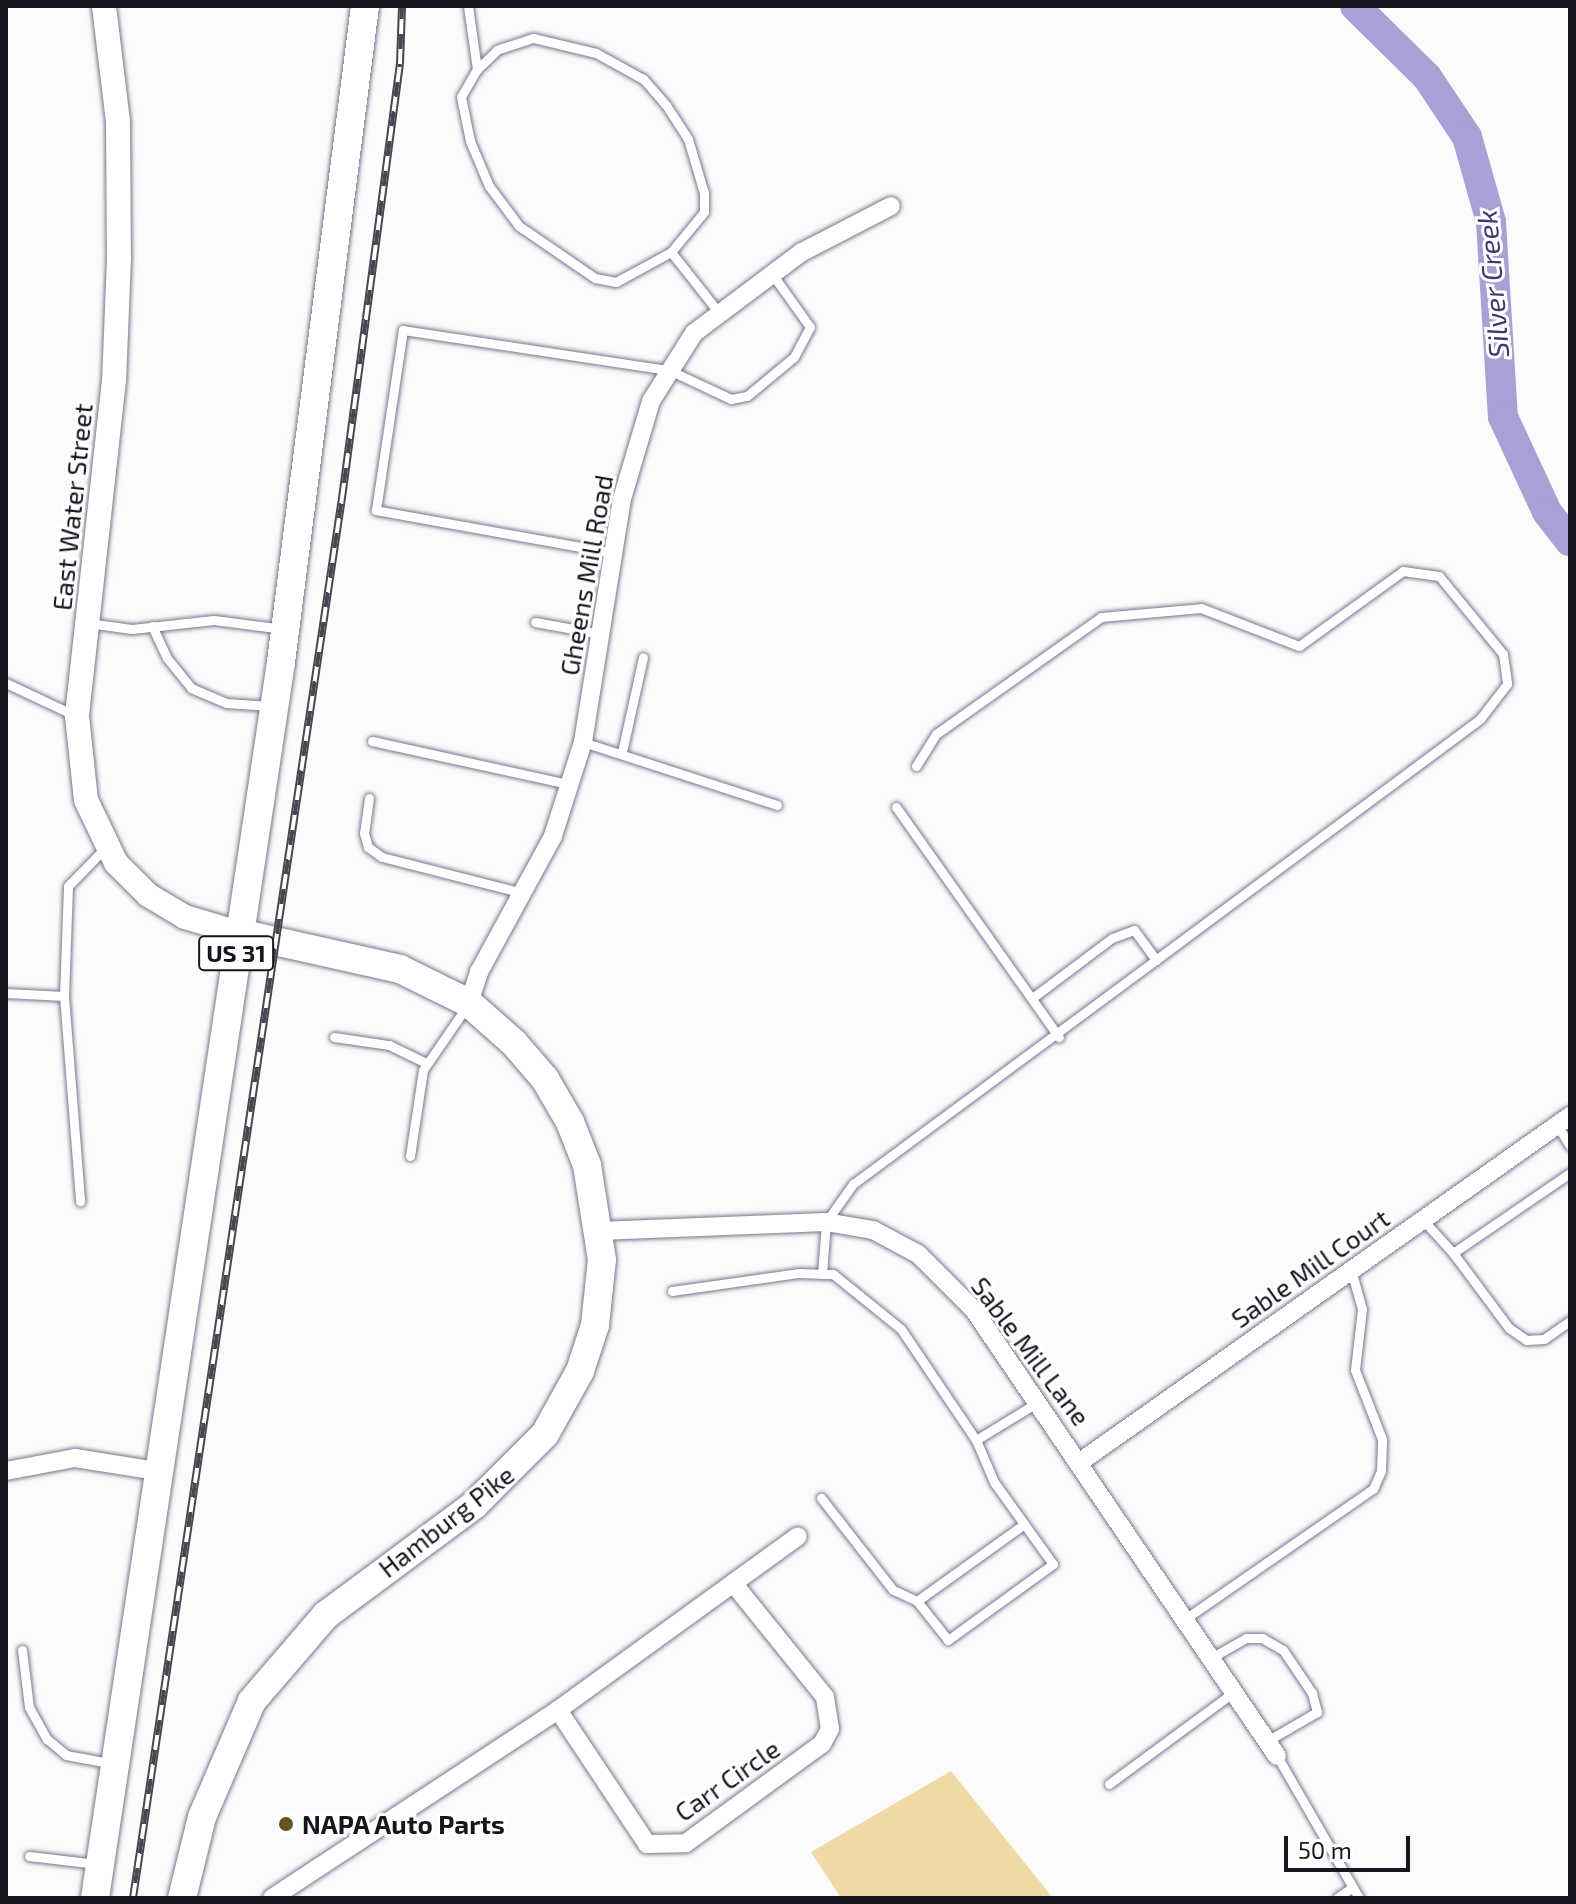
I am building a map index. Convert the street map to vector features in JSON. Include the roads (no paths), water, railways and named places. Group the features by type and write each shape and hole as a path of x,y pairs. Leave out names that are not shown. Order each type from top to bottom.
{"main road":[{"name":"US 31","path":"95,1898 156,1471 285,630 365,6"},
{"name":"Hamburg Pike","path":"182,1898 218,1770 252,1701 282,1662 326,1615 474,1505 519,1464 565,1403 595,1325 602,1260 587,1165 564,1111 514,1043 469,1003 400,969 239,933"}],"street":[{"name":"East Water Street","path":"104,6 118,122 119,258 114,380 77,716 86,800 106,847 148,895 185,917 239,933"},
{"name":"Gheens Mill Road","path":"469,1003 479,972 553,836 567,784 583,742 622,499 651,401 694,333 802,252 891,206"},
{"name":"Sable Mill Court","path":"1080,1462 1563,1121"},
{"name":"Sable Mill Lane","path":"599,1231 826,1222 873,1230 918,1254 974,1310 1272,1749"},
{"path":"6,1471 75,1458 156,1471"},
{"path":"272,1898 558,1710 798,1536"},
{"name":"Carr Circle","path":"558,1710 647,1844 686,1843 822,1744 830,1718 825,1697 733,1583"}],"lane":[{"path":"468,6 477,69"},
{"path":"533,38 596,53 643,79 688,139 704,193 704,212 671,252 616,282 595,278 519,226 489,186 470,141 461,97 477,69 497,50 533,38"},
{"path":"671,252 720,314"},
{"path":"614,553 376,510 403,330 669,370 731,399 747,396 794,357 810,327 772,274"},
{"path":"822,1274 826,1222 853,1184 1059,1037 1156,960 1480,719 1507,684 1503,654 1439,576 1403,571 1299,646 1201,608 1101,617 936,734 916,766"},
{"path":"88,623 152,626 214,620 285,630"},
{"path":"535,622 601,634"},
{"path":"152,626 167,658 191,688 226,703 274,706"},
{"path":"622,752 643,657"},
{"path":"6,683 77,716"},
{"path":"372,741 567,784"},
{"path":"583,742 622,752 777,805"},
{"path":"369,798 364,833 368,847 382,857 523,893"},
{"path":"896,807 1059,1037"},
{"path":"80,1201 64,996 68,886 106,847"},
{"path":"1032,998 1112,938 1134,930 1156,960"},
{"path":"6,993 64,996"},
{"path":"410,1156 426,1063 469,1003"},
{"path":"334,1037 389,1045 426,1063"},
{"path":"1563,1121 1570,1146"},
{"path":"1453,1253 1570,1173"},
{"path":"1423,1220 1453,1253 1509,1328 1526,1340 1544,1339 1570,1321"},
{"path":"1185,1619 1373,1489 1381,1471 1382,1439 1355,1370 1362,1309 1351,1270"},
{"path":"672,1291 833,1274 901,1329 976,1440 994,1482 1053,1564 948,1640 917,1601 893,1590 821,1498"},
{"path":"976,1440 1038,1402"},
{"path":"917,1601 1024,1524"},
{"path":"1211,1658 1246,1638 1262,1638 1283,1650 1312,1693 1317,1712 1272,1749 1359,1898"},
{"path":"22,1650 29,1707 47,1739 66,1755 115,1765"},
{"path":"1109,1784 1234,1692"},
{"path":"29,1856 100,1865"},
{"path":"1337,1898 1353,1887"}],"waterway":[{"name":"Silver Creek","path":"1355,6 1427,77 1467,137 1491,222 1503,417 1547,512 1570,541"}],"railway":[{"path":"133,1898 342,498 400,64 402,6"}],"place":[{"name":"NAPA Auto Parts","path":"286,1824"}]}
